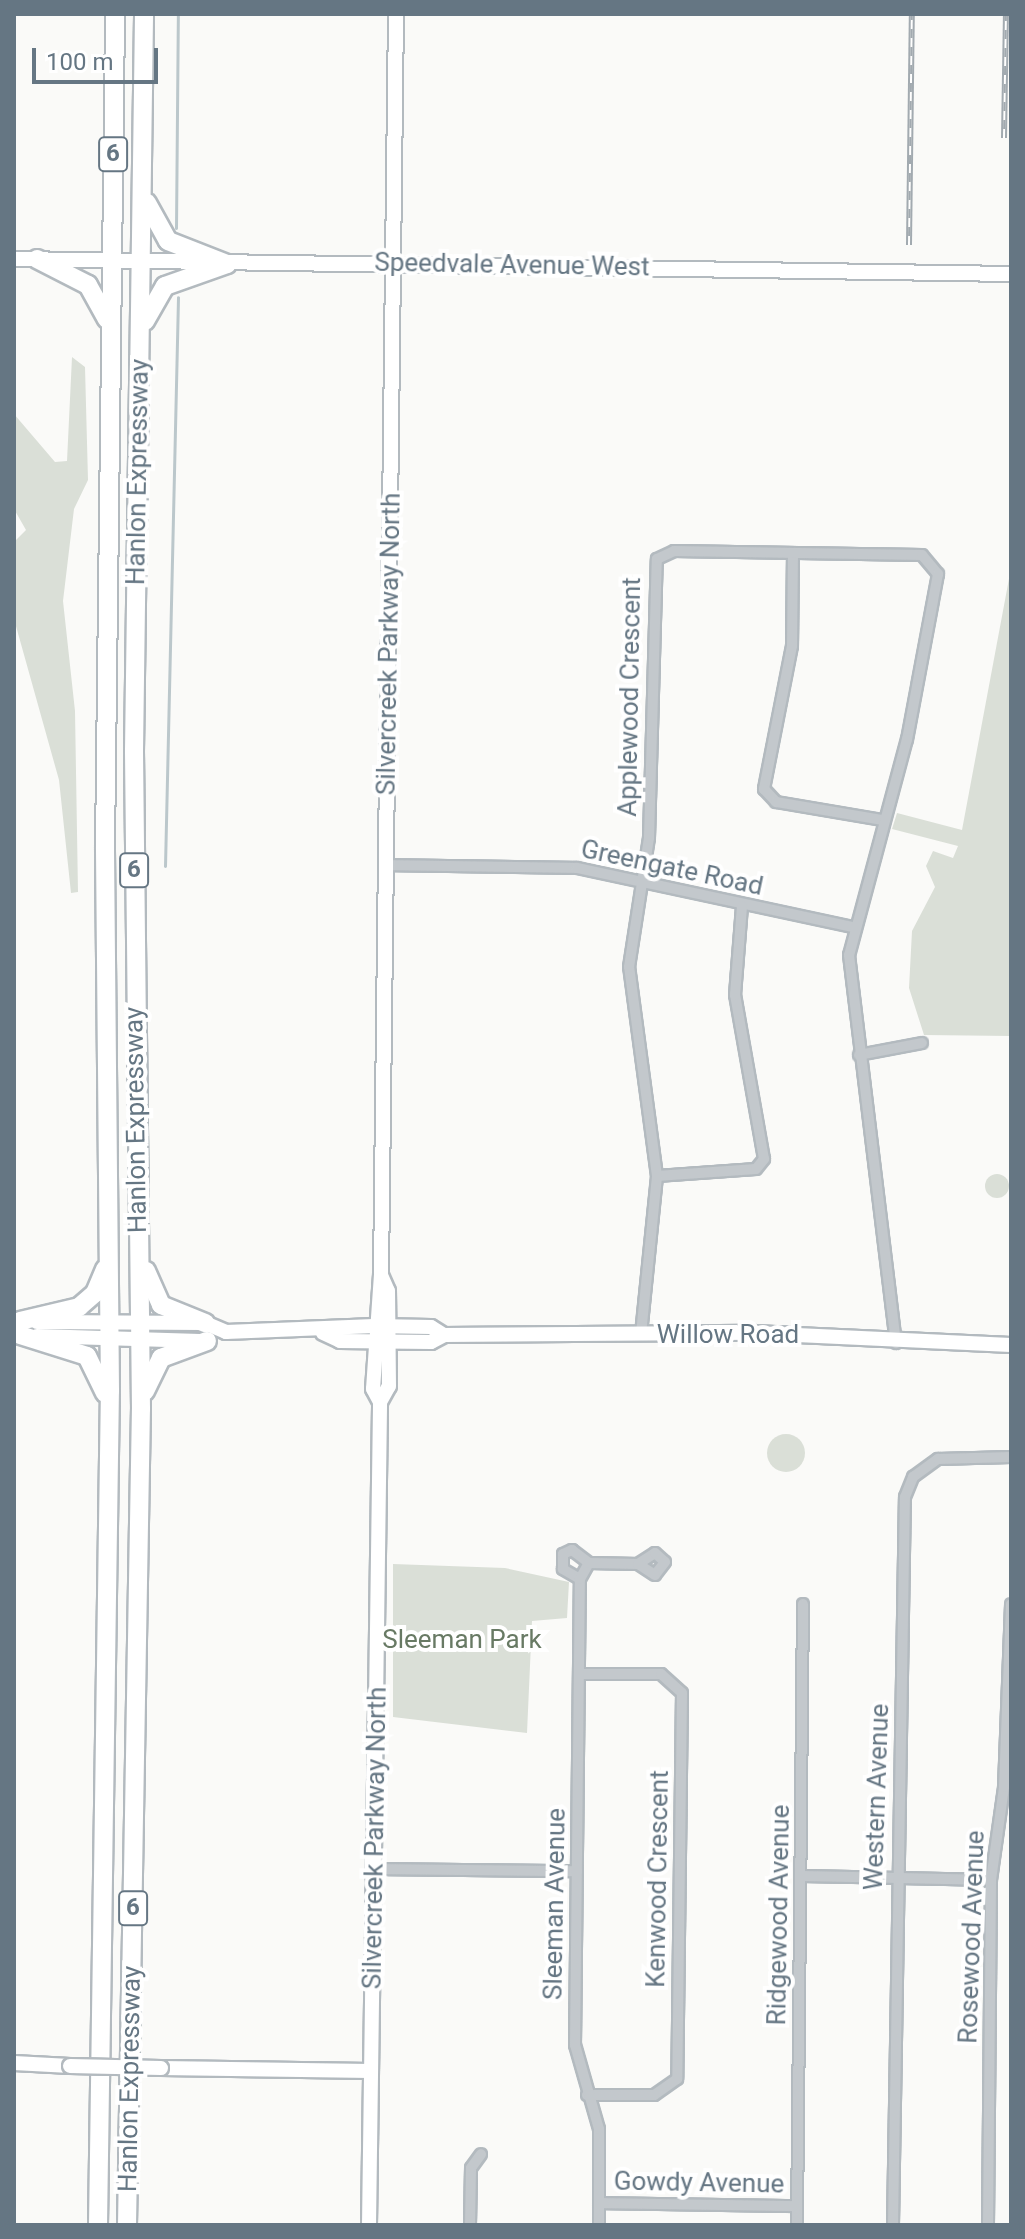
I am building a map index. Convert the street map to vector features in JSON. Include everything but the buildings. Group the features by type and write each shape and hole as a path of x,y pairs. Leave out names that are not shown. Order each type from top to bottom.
{"highway":[{"name":"Hanlon Expressway","path":"98,2225 110,1330 108,324 115,14"},
{"name":"Hanlon Expressway","path":"127,2225 141,1409 137,1230 140,262 144,187 144,14"},
{"path":"144,187 152,222 168,241 227,264"},
{"path":"37,259 88,285 108,324"},
{"path":"140,339 165,286 227,264"},
{"path":"137,1230 156,1298 206,1332 161,1358 141,1409"},
{"path":"17,1328 89,1300 109,1255"},
{"path":"17,1328 87,1356 108,1406"}],"main road":[{"name":"Silvercreek Parkway North","path":"369,2225 380,1402 373,1389 381,1334 396,14"},
{"name":"Speedvale Avenue West","path":"14,259 1011,274"},
{"name":"Willow Road","path":"17,1328 381,1334 431,1327 444,1335 641,1334 1011,1345"},
{"path":"14,2063 371,2071"}],"street":[{"name":"Applewood Crescent","path":"641,1334 657,1176 629,967 638,886 649,838 657,559 674,551 922,555 936,564 907,739 852,927 848,986 896,1343"},
{"path":"793,553 792,646 764,789 776,802 882,820"},
{"name":"Greengate Road","path":"386,865 577,868 638,886 852,927"},
{"path":"657,1176 756,1169 764,1159 735,995 742,906"},
{"path":"859,1055 922,1043"},
{"name":"Western Avenue","path":"893,2225 905,1497 913,1477 938,1459 1011,1457"},
{"name":"Sleeman Avenue","path":"580,1579 563,1569 563,1554 572,1550 589,1563 638,1564"},
{"name":"Sleeman Avenue","path":"589,1563 580,1579 575,2045 599,2129 599,2225"},
{"name":"Ridgewood Avenue","path":"797,2225 803,1604"},
{"name":"Rosewood Avenue","path":"988,2225 991,1880 1008,1712 1011,1604"},
{"name":"Kenwood Crescent","path":"579,1674 661,1674 682,1693 677,2079 654,2095 587,2095"},
{"path":"372,1869 577,1871"},
{"path":"802,1876 991,1880"},
{"path":"470,2225 471,2168 481,2154"},
{"name":"Gowdy Avenue","path":"599,2203 797,2206"}],"green space":[{"path":"72,357 85,367 88,480 74,509 63,601 75,711 78,892 71,893 59,780 14,619 14,542 26,530 14,509 14,414 55,462 67,461"},
{"path":"1011,568 1011,1036 924,1035 909,988 912,931 935,887 926,866 933,851 953,858 958,846 892,829 897,813 962,830"},
{"path":"997,1174 1006,1177 1009,1186 1006,1195 997,1198 988,1195 985,1186 988,1177"},
{"path":"786,1434 799,1440 805,1453 799,1466 786,1472 773,1466 767,1453 773,1440"},
{"name":"Sleeman Park","path":"393,1564 505,1568 569,1582 567,1618 532,1621 527,1733 393,1717"}],"waterway":[{"path":"176,228 178,14"},
{"path":"165,866 178,297"}],"railway":[{"path":"909,245 912,14"},
{"path":"1004,138 1006,14"}]}
